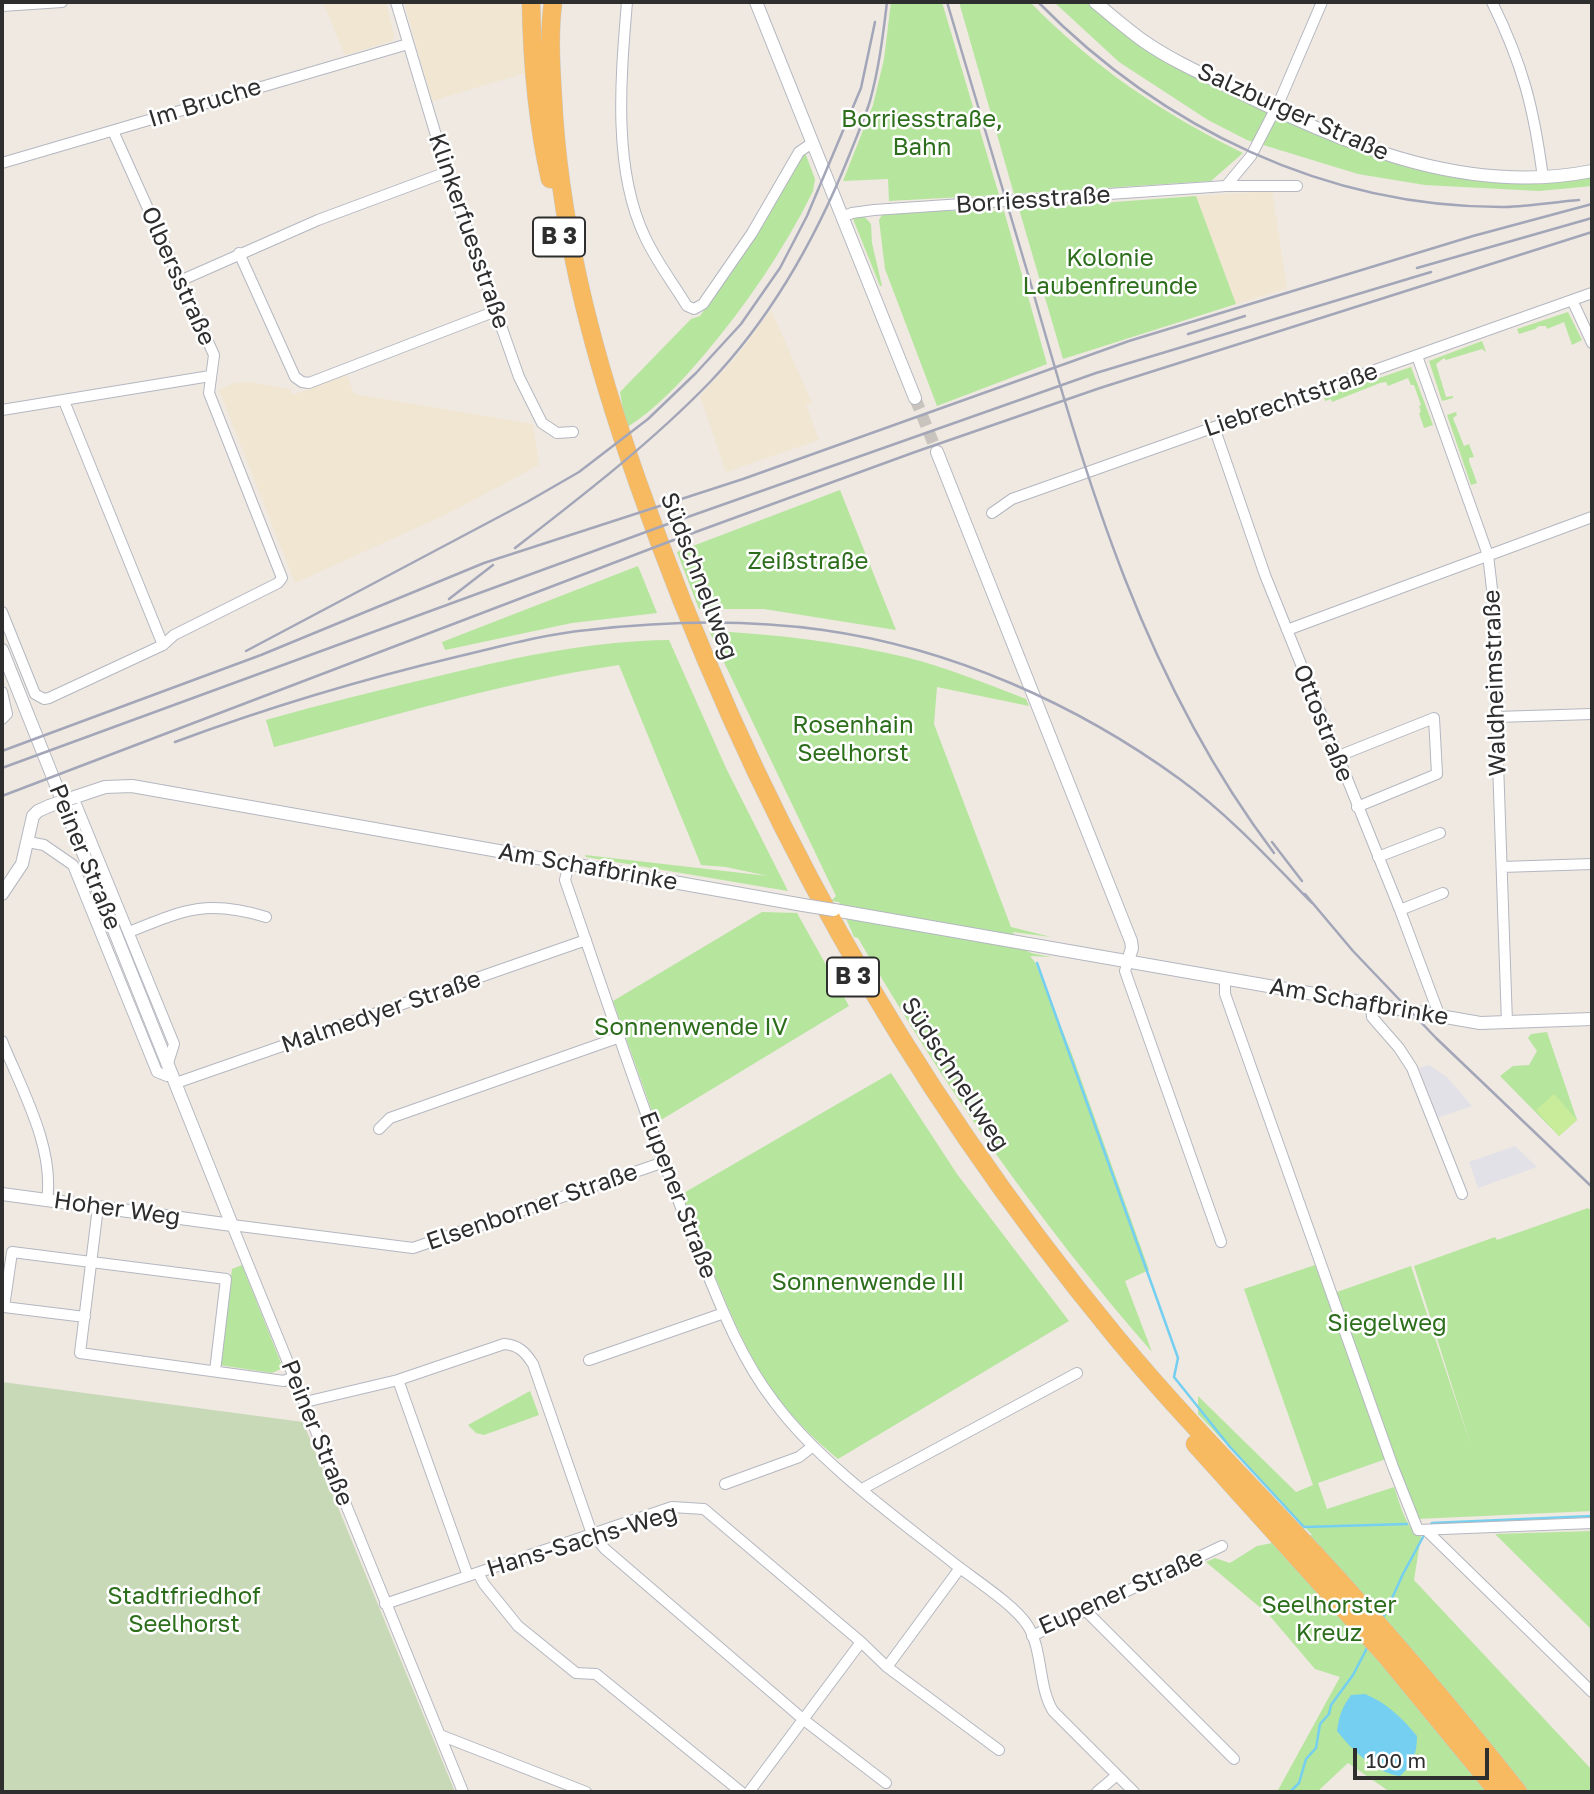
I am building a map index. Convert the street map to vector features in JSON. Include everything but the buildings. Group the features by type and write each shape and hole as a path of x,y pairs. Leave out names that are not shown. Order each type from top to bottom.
{"highway":[{"path":"531,2 537,102 550,179"},
{"name":"Südschnellweg","path":"547,2 544,70 550,179 566,272 612,437 653,556 730,743 825,929 881,1025 1002,1205 1112,1347 1240,1495 1309,1559"},
{"name":"Südschnellweg","path":"553,2 550,57 558,158 570,247 593,342 620,434 662,553 712,678 803,869 889,1021 1009,1199 1080,1292 1145,1371 1512,1790"},
{"path":"553,97 560,57 564,2"}],"street":[{"path":"2,6 62,2"},
{"name":"Klinkerfuesstraße","path":"396,2 447,172 519,377 542,424 557,433 573,432"},
{"path":"627,2 622,111 624,158 629,188 645,237 687,306 694,309 703,304 752,233 799,152 812,143"},
{"path":"756,2 915,398"},
{"name":"Salzburger Straße","path":"1095,2 1146,42 1198,71 1275,109 1368,149 1400,159 1463,172 1543,178 1592,171"},
{"path":"1226,186 1251,156 1275,109 1322,2"},
{"path":"1492,2 1520,63 1538,134 1543,178"},
{"name":"Im Bruche","path":"2,163 408,44"},
{"name":"Olbersstraße","path":"113,131 214,355 209,393 281,575 281,580 174,635 163,645"},
{"path":"182,280 318,220 447,172"},
{"name":"Borriesstraße","path":"842,217 874,210 1226,186 1297,186"},
{"path":"239,253 295,377 302,382 310,383 496,312"},
{"name":"Liebrechtstraße","path":"992,513 1012,499 1592,293"},
{"path":"1572,300 1592,343"},
{"name":"Waldheimstraße","path":"1417,356 1488,555 1492,589 1507,1023"},
{"path":"2,410 210,376"},
{"path":"2,612 35,694 40,697 49,698 163,645 64,401"},
{"name":"Ottostraße","path":"1214,427 1265,575 1440,1017"},
{"path":"937,452 1131,941 1132,948 1125,971 1221,1241"},
{"path":"1287,631 1592,517"},
{"name":"Peiner Straße","path":"2,650 463,1792"},
{"path":"2,692 5,717"},
{"path":"1496,717 1592,714"},
{"path":"1336,757 1434,718 1437,774 1357,807"},
{"name":"Am Schafbrinke","path":"28,842 33,816 38,811 75,800 105,787 132,786 1440,1017 1480,1023 1592,1019"},
{"name":"Peiner Straße","path":"75,800 174,1044 172,1073"},
{"path":"1378,858 1440,833"},
{"path":"2,894 22,864 28,842"},
{"name":"Peiner Straße","path":"28,842 44,845 73,865 157,1072 167,1076 172,1073"},
{"name":"Eupener Straße","path":"569,863 565,880 664,1162 724,1313 755,1375 776,1405 813,1446 1017,1614 1032,1636 1222,1546"},
{"path":"1502,867 1592,864"},
{"path":"1399,911 1443,893"},
{"path":"129,932 199,907 229,909 267,917"},
{"name":"Malmedyer Straße","path":"172,1073 586,940"},
{"path":"1225,978 1225,994 1393,1467 1423,1530 1592,1692"},
{"path":"1371,1005 1372,1017 1399,1048 1412,1068 1462,1194"},
{"path":"379,1129 390,1118 620,1037"},
{"path":"2,1041 41,1137 49,1180 47,1200"},
{"name":"Elsenborner Straße","path":"232,1225 413,1248 664,1162"},
{"name":"Hoher Weg","path":"2,1194 232,1225"},
{"path":"98,1207 80,1353 284,1381 295,1376"},
{"path":"85,1317 4,1307 12,1252 226,1279 215,1371"},
{"path":"589,1360 724,1313"},
{"path":"305,1402 398,1380 504,1344 514,1345 524,1352 533,1364 592,1534 605,1549 804,1720 886,1783"},
{"path":"862,1489 1077,1373"},
{"path":"398,1380 473,1574 518,1626 576,1673 596,1674 741,1792"},
{"path":"725,1484 799,1457 813,1446"},
{"name":"Hans-Sachs-Weg","path":"386,1604 672,1507 705,1509 887,1667"},
{"path":"1423,1530 1592,1524"},
{"path":"960,1568 887,1667 999,1750"},
{"path":"1086,1611 1234,1759"},
{"path":"1032,1636 1046,1700 1053,1711 1134,1792"},
{"path":"749,1792 861,1642"},
{"path":"440,1735 586,1792"},
{"path":"1097,1792 1117,1775"}],"shaded area":[{"path":"323,2 386,2 394,36 392,41 345,55"},
{"path":"404,2 521,2 525,73 432,101"},
{"path":"1272,191 1287,288 1236,304 1196,196"},
{"path":"771,310 812,403 806,405 819,440 726,472 700,396 737,356"},
{"path":"347,375 354,394 533,424 539,465 449,513 295,583 219,390 235,383 250,382 290,389 292,395"},
{"path":"1429,1065 1447,1077 1472,1106 1437,1118 1419,1068"},
{"path":"1515,1146 1537,1167 1478,1188 1469,1162"}],"green space":[{"name":"Borriesstraße, Bahn","path":"891,2 942,2 999,195 889,201 888,179 843,181 873,105 884,59"},
{"path":"959,2 1030,2 1078,47 1130,87 1185,122 1243,153 1211,181 1014,194"},
{"path":"1054,2 1095,2 1146,42 1369,149 1463,172 1592,175 1592,186 1539,191 1425,185 1358,174 1247,140 1208,120 1119,62"},
{"path":"803,155 806,155 815,179 813,191 764,276 720,336 686,375 658,404 626,428 620,392 691,319 700,316 754,237"},
{"name":"Kolonie Laubenfreunde","path":"1196,196 1236,304 1063,359 1019,209"},
{"path":"884,211 1004,211 1047,364 937,406 885,269 879,220"},
{"path":"864,216 871,224 872,243 882,286 853,219"},
{"path":"1568,312 1582,340 1572,345 1564,322 1547,329 1546,326 1539,326 1519,334 1517,329"},
{"path":"1482,341 1486,352 1482,349 1446,360 1444,358 1436,364 1446,397 1453,396 1442,401 1429,361"},
{"path":"1411,367 1433,425 1424,428 1419,413 1421,405 1414,385 1411,385 1408,378 1388,386 1386,382 1380,383 1332,402 1331,399 1325,401 1324,397"},
{"path":"1456,412 1457,415 1453,418 1464,446 1469,444 1474,457 1469,458 1469,461 1477,483 1471,485 1447,415"},
{"name":"Zeißstraße","path":"840,490 896,630 764,609 699,609 677,552"},
{"path":"638,566 657,613 572,623 445,650 442,642"},
{"name":"Rosenhain Seelhorst","path":"709,631 808,640 905,657 1026,699 1029,706 937,687 934,724 1011,927 1051,937 1013,932 1023,949 1052,957 1030,956 1035,962 1073,1057 1149,1270 1125,1281 1152,1352 1032,1204 924,1047 858,938 854,937 839,902 831,901 836,896"},
{"path":"669,640 726,768 788,891 586,857 585,855 768,876 701,865 619,665 488,691 274,747 266,720 379,690 530,656 585,646"},
{"name":"Sonnenwende IV","path":"762,912 797,913 849,1006 656,1123 613,1001"},
{"path":"1547,1032 1577,1120 1559,1136 1500,1076 1513,1066 1529,1065 1537,1051 1528,1038 1531,1034"},
{"name":"Sonnenwende III","path":"891,1073 957,1174 1069,1321 838,1459 793,1417 757,1367 726,1304 682,1194"},
{"path":"1554,1094 1577,1120 1559,1136 1536,1110"},
{"name":"Siegelweg","path":"1588,1208 1592,1212 1592,1511 1417,1519 1334,1293 1411,1266 1471,1446 1414,1266"},
{"path":"242,1265 283,1368 272,1373 219,1365 232,1269"},
{"name":"Seelhorster Kreuz","path":"1315,1265 1386,1459 1318,1483 1327,1509 1394,1487 1407,1521 1421,1536 1414,1580 1592,1770 1592,1792 1390,1792 1348,1763 1317,1792 1277,1792 1340,1677 1315,1669 1269,1615 1206,1562 1215,1558 1230,1563 1257,1546 1312,1535 1198,1414 1198,1396 1296,1492 1313,1485 1244,1289"},
{"name":"Stadtfriedhof Seelhorst","path":"2,1382 303,1422 455,1792 2,1792"},
{"path":"530,1391 539,1415 484,1435 476,1433 468,1425"},
{"path":"1592,1531 1592,1630 1495,1534"}],"water":[{"path":"1365,1694 1394,1712 1417,1736 1413,1758 1400,1776 1373,1765 1357,1753 1337,1731 1341,1712 1351,1695"}],"waterway":[{"path":"1037,963 1178,1358 1174,1377 1230,1447 1304,1527 1407,1524"},
{"path":"1430,1526 1432,1523 1592,1516"},
{"path":"1382,1620 1423,1537"},
{"path":"1290,1792 1299,1783 1306,1759 1316,1748 1320,1724 1329,1714 1331,1705 1353,1675 1367,1648"}],"tunnel":[{"path":"915,398 937,452"}],"railway":[{"path":"515,548 616,468 687,405 732,357 772,304 807,247 863,122 876,76 887,2"},
{"path":"947,2 1074,432 1125,579 1189,720 1229,787 1274,853"},
{"path":"1038,2 1086,47 1138,87 1193,122 1251,152 1311,176 1374,193 1439,204 1505,207 1579,200"},
{"path":"246,651 579,472 648,419 696,373 741,324 780,268 807,216 861,88 875,22"},
{"path":"2,751 261,655 484,563 743,479 1129,341 1473,236 1592,204"},
{"path":"1417,268 1592,218"},
{"path":"2,796 671,541 915,452 1100,388 1592,232"},
{"path":"2,768 665,525 1096,373 1431,272"},
{"path":"1188,334 1245,316"},
{"path":"449,599 493,565"},
{"path":"175,742 281,705 352,684 556,634 617,627 706,622 823,630 871,638 965,665 1011,683 1099,727 1141,752 1216,808 1312,903"},
{"path":"1272,842 1302,881"},
{"path":"1305,894 1353,951 1436,1038 1592,1187"}]}
